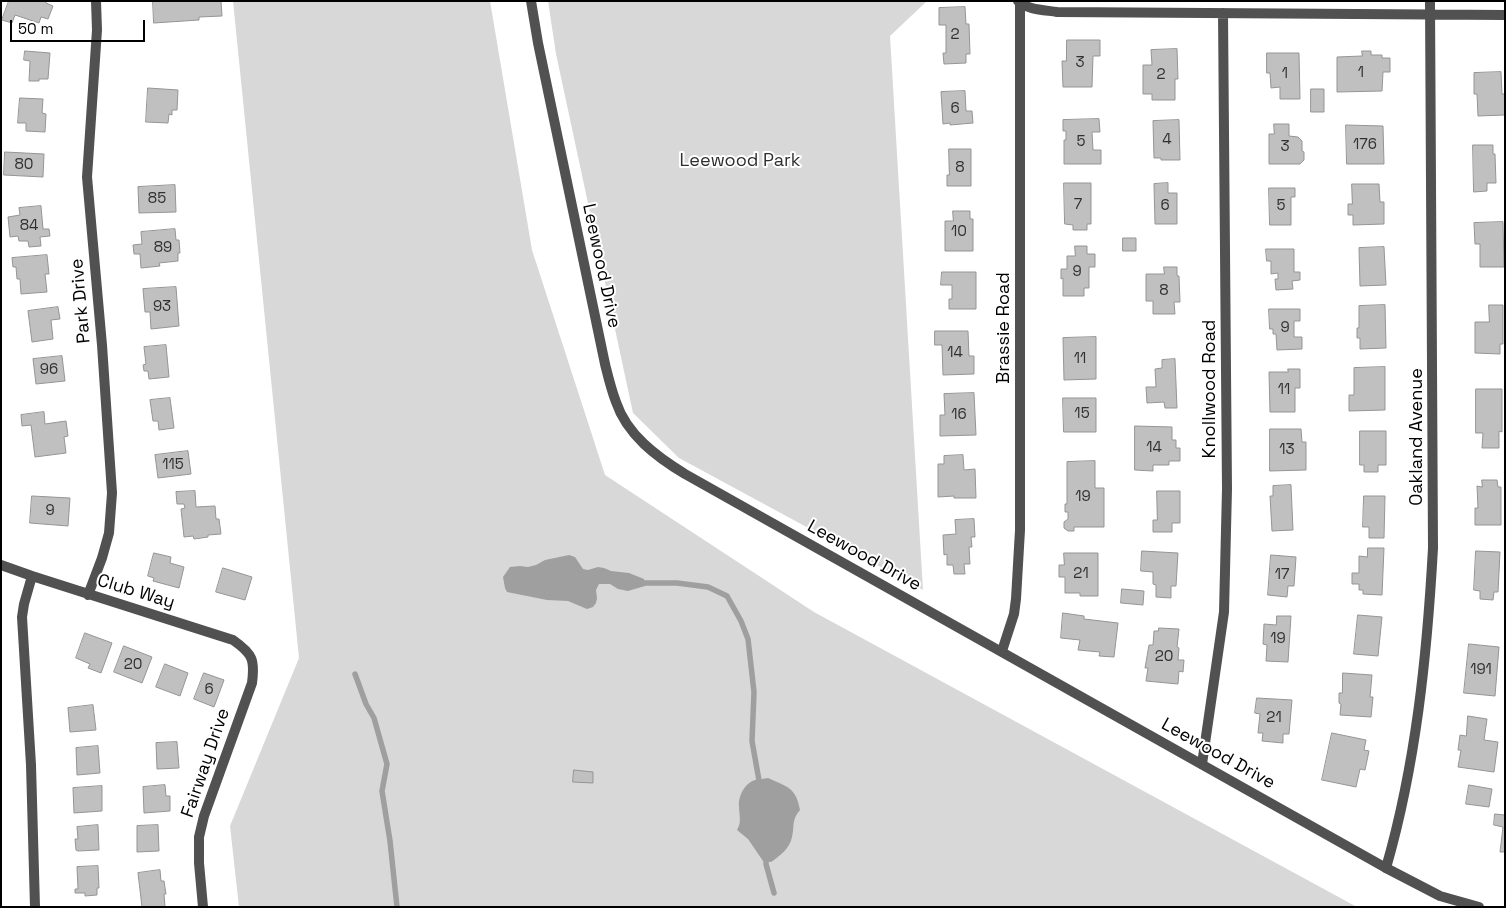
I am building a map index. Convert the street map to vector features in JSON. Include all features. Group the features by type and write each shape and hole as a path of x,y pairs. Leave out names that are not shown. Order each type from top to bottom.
{"street":[{"name":"Park Drive","path":"88,594 102,558 109,533 112,493 102,345 87,177 97,30 96,1"},
{"name":"Leewood Drive","path":"531,1 538,44 605,364 616,404 628,426 644,444 664,461 685,474 1386,868 1440,896 1479,907"},
{"name":"Oakland Avenue","path":"1386,868 1403,803 1415,734 1429,620 1433,548 1430,1"},
{"name":"Brassie Road","path":"1002,651 1014,614 1020,530 1019,3"},
{"path":"1019,3 1028,7 1057,12 1505,15"},
{"name":"Knollwood Road","path":"1202,764 1224,612 1226,546 1223,13"},
{"name":"Club Way","path":"1,565 233,640 242,646 253,662"},
{"path":"32,576 22,617 31,765 34,907"},
{"name":"Fairway Drive","path":"203,907 199,837 204,816 252,683 253,662"}],"green space":[{"path":"233,1 490,1 532,250 605,475 814,612 1357,907 239,907 230,826 299,658"},
{"name":"Leewood Park","path":"548,1 927,1 890,36 923,590 679,458 633,413 556,54"}],"shaded area":[{"path":"569,555 575,557 583,569 588,570 598,567 629,573 644,579 645,586 628,591 618,589 610,584 599,584 596,590 596,603 593,607 587,609 568,601 547,600 507,592 503,577 510,567 528,567 545,560"},
{"path":"768,778 793,792 800,810 794,820 789,845 771,862 763,861 748,839 737,830 740,821 739,802 743,790 751,782"}],"building":[{"path":"9,1 46,1 46,3 53,6 48,19 41,17 39,23 15,15 12,23 2,20"},
{"path":"153,1 221,1 222,16 199,17 199,20 154,23"},
{"path":"965,7 966,24 969,24 970,54 966,54 966,63 944,64 943,53 946,53 946,25 939,25 939,8"},
{"path":"1067,40 1100,40 1100,56 1093,56 1092,87 1063,87 1062,61 1066,61"},
{"path":"1177,49 1178,79 1175,79 1175,100 1152,100 1152,94 1143,94 1143,65 1152,65 1151,50"},
{"path":"25,51 50,53 48,79 29,81 30,61 24,60"},
{"path":"1362,51 1371,51 1371,55 1382,55 1382,58 1390,58 1390,72 1383,72 1382,91 1337,92 1337,57 1362,56"},
{"path":"1267,53 1299,53 1300,99 1280,99 1280,87 1271,88 1270,73 1267,73"},
{"path":"1501,72 1502,94 1505,94 1505,115 1478,116 1477,94 1474,94 1474,73"},
{"path":"148,88 178,90 177,110 172,110 172,115 169,114 168,123 146,122"},
{"path":"1311,89 1324,89 1324,112 1311,112"},
{"path":"965,91 966,111 972,111 973,123 943,124 941,92"},
{"path":"20,98 43,99 42,113 46,114 45,132 26,131 26,123 18,123"},
{"path":"1099,119 1100,132 1092,132 1093,150 1101,150 1101,164 1064,164 1066,131 1063,131 1063,120"},
{"path":"1179,120 1180,160 1154,158 1153,121"},
{"path":"1274,124 1289,124 1289,136 1298,137 1302,141 1304,160 1300,164 1269,164 1269,134 1274,134"},
{"path":"1346,125 1383,126 1384,164 1347,164"},
{"path":"1473,145 1493,145 1496,183 1487,183 1487,191 1474,192"},
{"path":"949,149 971,149 971,186 947,186"},
{"path":"5,152 44,154 43,177 4,175"},
{"path":"1064,183 1091,183 1091,224 1087,224 1087,230 1073,230 1073,225 1065,224"},
{"path":"1168,183 1168,193 1177,193 1177,224 1155,224 1154,184"},
{"path":"1352,184 1379,184 1380,202 1384,202 1384,224 1353,225 1353,215 1348,215 1348,204 1352,204"},
{"path":"175,185 176,212 139,213 138,187"},
{"path":"1269,188 1295,188 1295,197 1291,197 1291,225 1270,225"},
{"path":"41,206 43,229 49,229 50,236 40,237 41,246 29,247 28,241 19,241 18,236 10,237 8,217 20,215 19,208"},
{"path":"953,211 970,211 970,219 973,219 973,251 945,251 945,221 953,221"},
{"path":"1503,222 1504,267 1480,267 1480,244 1475,244 1474,223"},
{"path":"175,229 176,240 179,240 180,253 178,253 178,261 159,263 160,266 141,268 140,254 134,254 133,245 142,244 141,232"},
{"path":"1123,238 1136,238 1136,251 1123,251"},
{"path":"1075,246 1087,246 1087,254 1095,254 1095,267 1089,267 1089,288 1084,288 1084,296 1063,296 1061,269 1067,269 1067,256 1075,256"},
{"path":"1384,247 1386,285 1360,286 1359,248"},
{"path":"1266,249 1294,249 1294,272 1300,272 1300,280 1292,281 1293,289 1276,290 1275,279 1278,279 1278,273 1271,274 1271,261 1267,261"},
{"path":"47,255 49,274 45,274 47,292 21,294 20,279 17,279 16,267 13,267 12,258"},
{"path":"1164,267 1177,267 1180,302 1174,302 1175,314 1153,314 1153,301 1146,301 1146,274 1164,274"},
{"path":"942,272 976,272 976,309 949,309 949,299 952,299 952,285 941,285"},
{"path":"176,287 179,326 151,329 150,312 145,312 143,289"},
{"path":"1385,305 1386,348 1360,349 1360,338 1357,338 1359,306"},
{"path":"1489,305 1503,305 1503,344 1500,344 1500,354 1475,353 1475,322 1489,322"},
{"path":"58,307 60,319 51,320 53,339 32,342 28,311"},
{"path":"1269,309 1300,309 1300,321 1294,321 1294,337 1302,337 1302,349 1277,350 1276,334 1273,334 1273,329 1270,329"},
{"path":"935,331 968,331 969,356 974,356 974,374 943,375 942,345 935,345"},
{"path":"1096,337 1096,379 1064,380 1063,338"},
{"path":"166,345 169,377 149,379 148,371 144,371 143,365 146,364 144,347"},
{"path":"62,356 65,381 36,384 33,359"},
{"path":"1175,359 1177,408 1165,408 1164,402 1147,403 1146,387 1156,387 1155,369 1162,368 1162,360"},
{"path":"1385,367 1385,410 1349,411 1349,395 1354,395 1354,368"},
{"path":"1288,369 1300,369 1300,388 1295,388 1295,412 1270,412 1269,372 1288,372"},
{"path":"1476,389 1502,389 1502,432 1499,431 1499,448 1482,448 1483,433 1476,433"},
{"path":"974,393 976,435 940,436 940,415 945,415 944,394"},
{"path":"170,398 174,428 159,430 158,421 153,421 150,400"},
{"path":"1063,398 1096,398 1096,432 1064,432"},
{"path":"44,412 45,424 66,421 68,436 64,437 66,453 35,457 31,425 22,426 21,415"},
{"path":"1135,426 1172,427 1172,440 1176,440 1176,448 1180,448 1180,461 1169,461 1169,465 1153,465 1153,471 1135,470"},
{"path":"1270,429 1301,429 1302,442 1306,442 1306,470 1270,471"},
{"path":"1360,431 1386,431 1386,465 1378,465 1378,472 1364,472 1364,465 1360,465"},
{"path":"188,451 191,474 158,478 155,455"},
{"path":"963,455 964,470 975,469 976,498 938,497 938,464 944,464 944,456"},
{"path":"1095,461 1095,488 1104,488 1104,527 1074,527 1074,531 1068,531 1064,528 1064,522 1068,519 1068,512 1065,512 1065,504 1067,504 1067,462"},
{"path":"1482,480 1497,480 1498,487 1501,487 1501,525 1475,525 1475,508 1478,508 1477,486 1482,487"},
{"path":"1291,485 1293,530 1272,531 1270,496 1273,496 1273,486"},
{"path":"195,491 196,507 215,506 216,519 219,519 221,534 194,539 193,536 184,537 181,509 185,508 184,504 177,504 176,492"},
{"path":"1157,491 1180,491 1180,523 1172,523 1172,532 1153,532 1153,520 1157,520"},
{"path":"32,496 70,498 68,526 30,523"},
{"path":"1364,496 1385,496 1384,538 1369,538 1369,527 1363,527"},
{"path":"974,519 975,537 971,537 972,547 969,547 970,564 964,564 965,574 954,574 953,565 947,565 947,554 944,555 943,535 956,534 955,520"},
{"path":"1368,548 1384,548 1382,595 1363,594 1363,590 1359,590 1359,584 1352,584 1352,573 1359,573 1359,556 1367,557"},
{"path":"1142,551 1178,553 1176,586 1171,586 1171,598 1156,597 1153,572 1141,571"},
{"path":"1476,551 1500,552 1498,592 1494,592 1493,600 1480,599 1480,591 1474,590"},
{"path":"154,553 171,557 170,563 184,567 179,588 153,581 154,578 148,576"},
{"path":"1064,553 1098,553 1098,596 1080,596 1080,593 1065,593 1065,577 1059,577 1059,565 1064,565"},
{"path":"1271,555 1296,557 1294,586 1288,586 1287,597 1268,595"},
{"path":"223,568 252,577 245,600 216,592"},
{"path":"1122,589 1144,591 1143,605 1121,603"},
{"path":"1063,613 1084,616 1084,619 1118,623 1114,657 1099,656 1100,652 1078,650 1080,640 1061,638"},
{"path":"1358,615 1382,617 1378,656 1354,654"},
{"path":"1277,616 1291,616 1288,662 1266,661 1267,645 1263,644 1264,624 1276,625"},
{"path":"1159,628 1179,629 1178,660 1184,660 1183,672 1179,671 1178,684 1146,681 1148,668 1145,668 1149,645 1153,645 1154,631 1158,631"},
{"path":"85,633 112,643 101,673 88,668 90,664 76,658"},
{"path":"1469,644 1499,647 1495,696 1464,693"},
{"path":"124,646 152,657 142,683 114,672"},
{"path":"165,664 188,673 180,696 156,687"},
{"path":"204,673 224,680 214,707 194,699"},
{"path":"1343,673 1372,675 1370,697 1373,697 1371,717 1340,715 1339,693 1342,693"},
{"path":"1257,698 1292,700 1289,734 1283,734 1283,743 1262,741 1263,733 1258,733 1260,714 1255,713"},
{"path":"93,705 96,730 70,732 68,708"},
{"path":"1468,716 1487,719 1484,740 1498,742 1494,772 1458,767 1461,750 1458,750 1460,735 1466,736"},
{"path":"1332,733 1366,740 1364,750 1369,751 1365,770 1360,769 1356,787 1322,780"},
{"path":"177,742 179,768 157,769 156,743"},
{"path":"98,746 100,773 77,775 76,748"},
{"path":"574,770 593,772 593,783 573,782"},
{"path":"165,785 166,796 170,796 170,811 144,813 143,787"},
{"path":"1469,785 1492,789 1489,807 1466,804"},
{"path":"102,786 102,811 74,813 73,788"},
{"path":"1495,814 1505,815 1505,852 1500,852 1503,827 1494,825"},
{"path":"98,825 99,850 76,850 75,839 78,839 77,827"},
{"path":"158,825 159,851 137,852 137,826"},
{"path":"98,866 99,888 97,888 97,895 85,896 85,893 75,893 75,889 78,889 77,867"},
{"path":"160,870 161,881 164,881 166,894 164,894 165,907 142,907 138,873"}],"waterway":[{"path":"638,583 677,583 708,587 727,596 741,621 748,639 754,692 752,741 760,786"},
{"path":"355,674 366,704 374,718 387,764 382,791 390,841 397,907"},
{"path":"766,855 766,864 774,893"}]}
